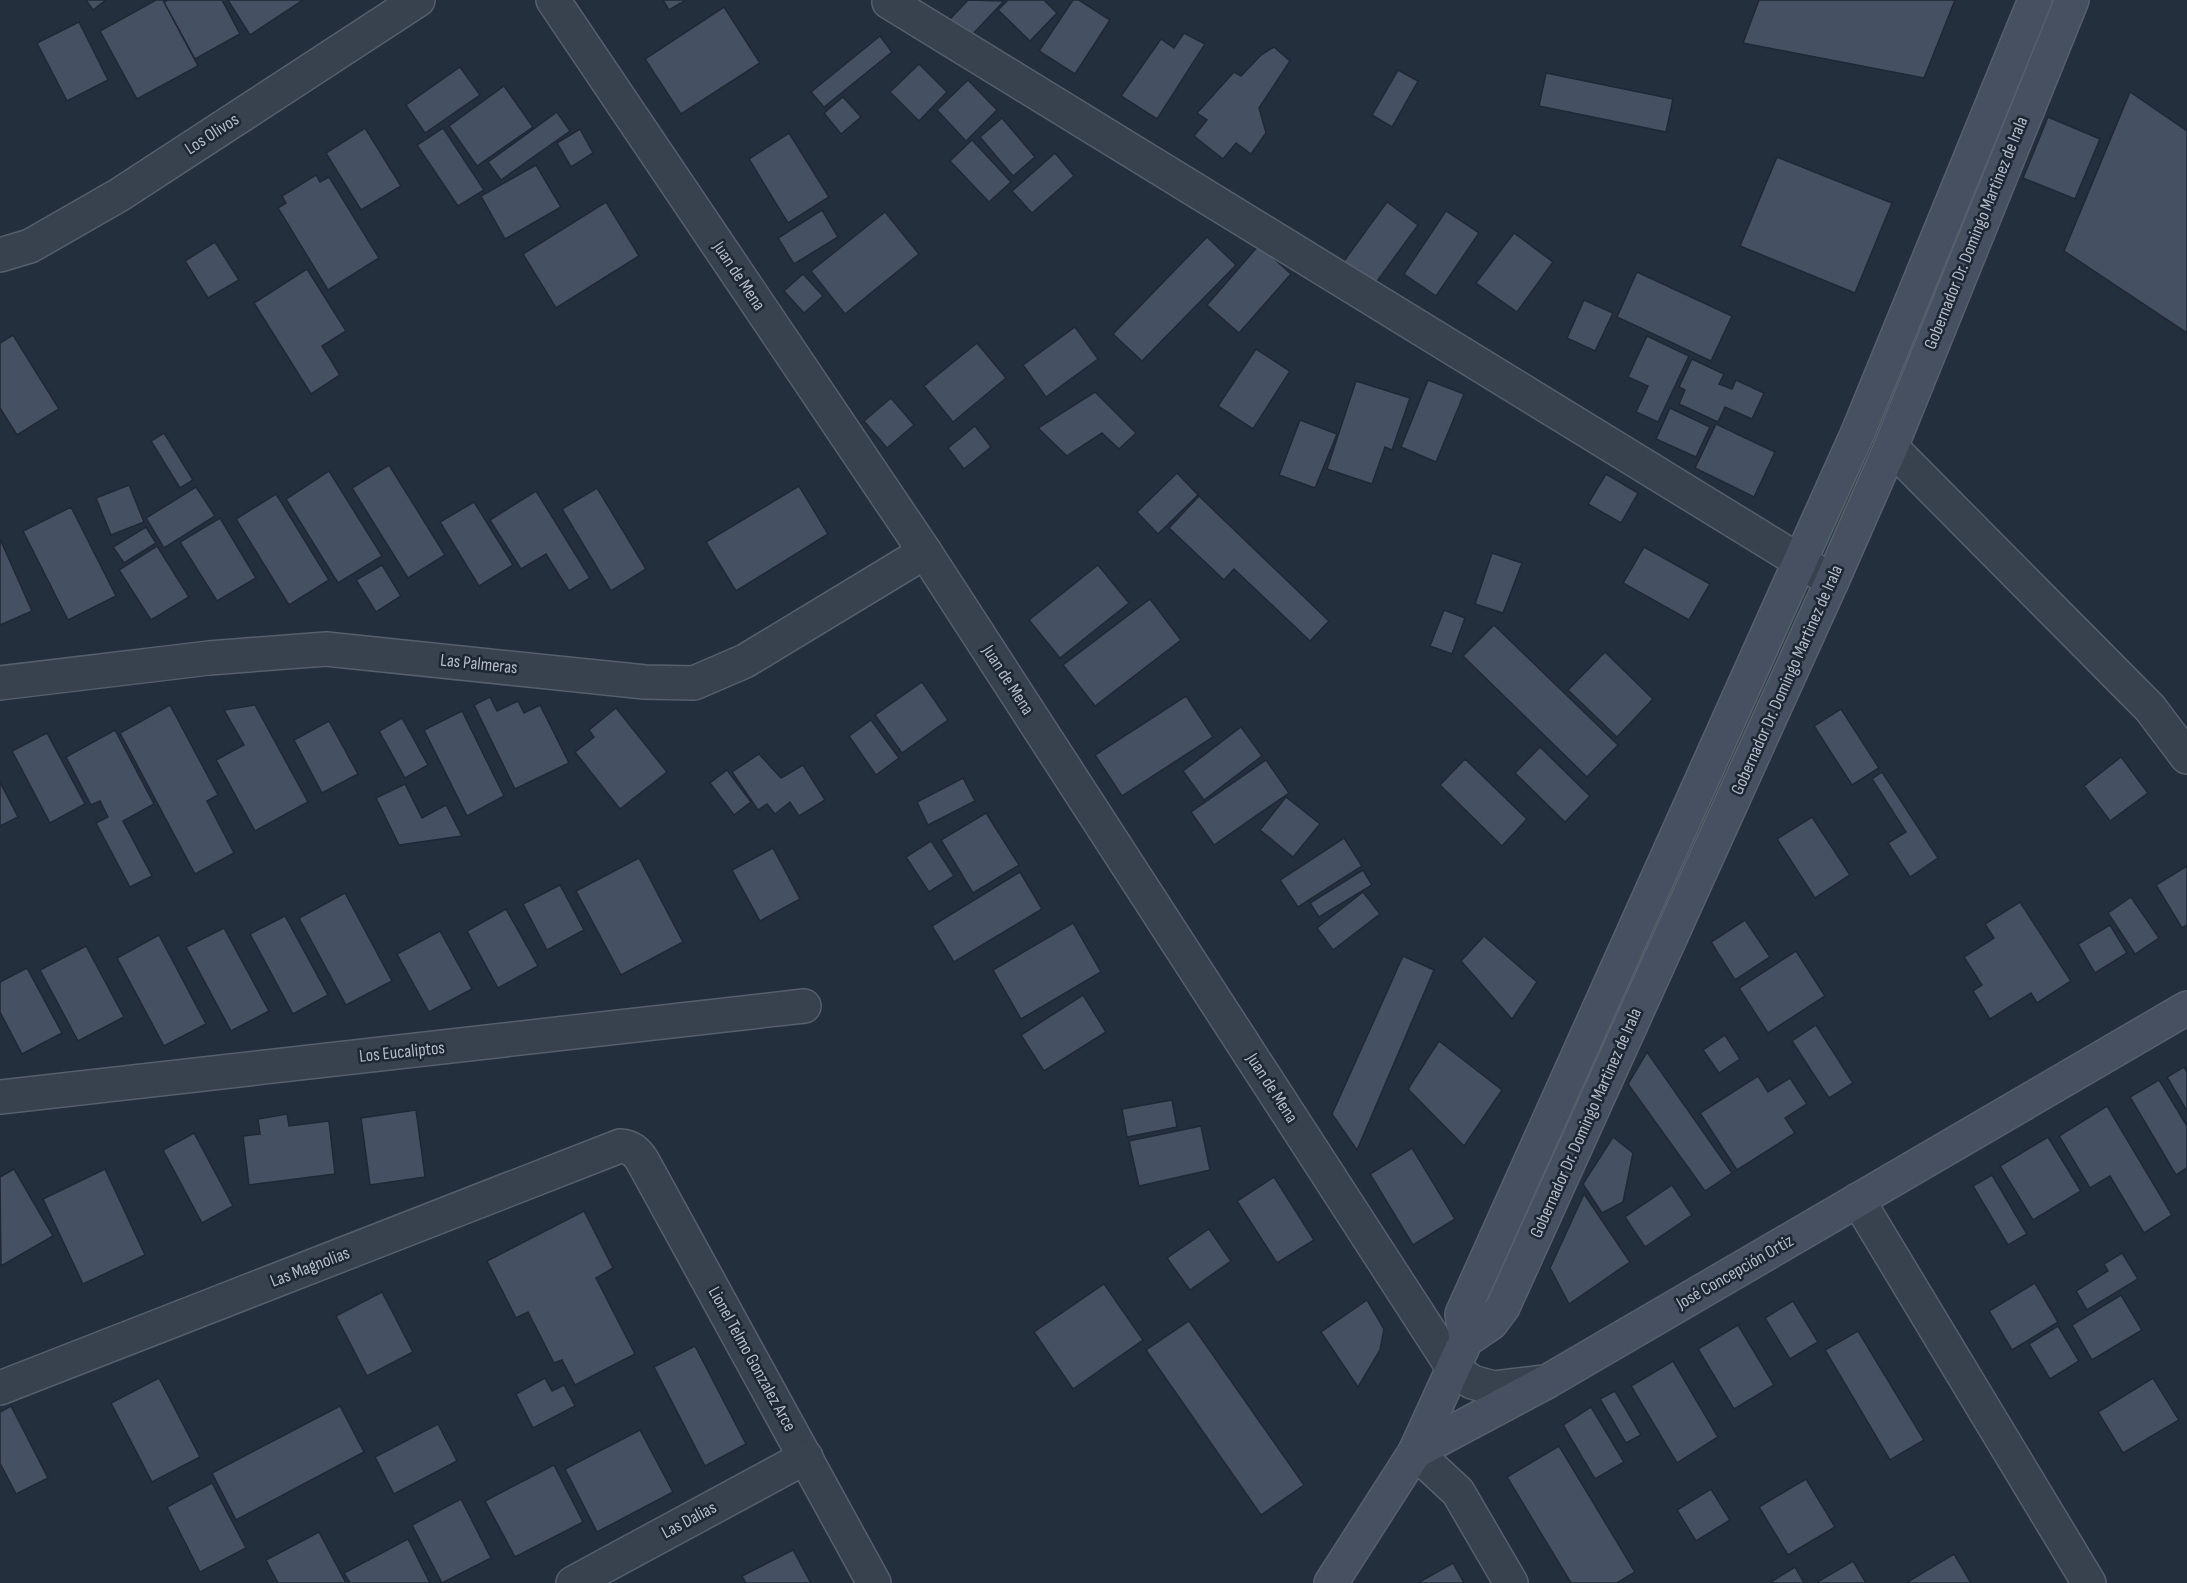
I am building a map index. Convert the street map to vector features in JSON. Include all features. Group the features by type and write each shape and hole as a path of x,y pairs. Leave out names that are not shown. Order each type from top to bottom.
{"street":[{"name":"Los Olivos","path":"0,255 30,246 119,195 418,0"},
{"name":"Juan de Mena","path":"553,0 925,552 1460,1354"},
{"name":"Gobernador Dr. Domingo Martinez de Irala","path":"1460,1354 1462,1314 1858,432 2035,0"},
{"name":"Gobernador Dr. Domingo Martinez de Irala","path":"1416,1452 1460,1354 1491,1323 1503,1306 1832,581 1891,447 2072,0"},
{"path":"889,2 1832,581"},
{"path":"1891,447 2150,708 2187,757"},
{"name":"Las Palmeras","path":"0,682 209,658 326,649 645,682 694,683 745,661 925,552"},
{"name":"Los Eucaliptos","path":"0,1097 804,1006"},
{"name":"José Concepción Ortiz","path":"1331,1583 1416,1452 1548,1381 2187,1008"},
{"name":"Las Magnolias","path":"0,1388 620,1146"},
{"name":"Lionel Telmo Gonzalez Arce","path":"620,1146 627,1146 642,1160 874,1583"},
{"path":"1858,1200 2089,1583"},
{"path":"1460,1354 1472,1382 1494,1388 1548,1381"},
{"path":"1416,1452 1458,1492 1511,1583"},
{"name":"Las Dalias","path":"573,1583 806,1457"}],"green space":[{"path":"2052,0 2059,0 1890,412 1886,408"},
{"path":"1865,456 1868,460 1830,545 1825,544"},
{"path":"1803,593 1807,597 1487,1306 1482,1307"}],"building":[{"path":"86,0 106,0 93,10"},
{"path":"156,0 163,0 198,66 137,99 100,31"},
{"path":"168,0 222,0 240,34 195,59 164,2"},
{"path":"228,0 303,0 250,35"},
{"path":"663,0 686,0 669,10"},
{"path":"968,0 1004,1 969,38 950,19"},
{"path":"1008,0 1044,0 1057,13 1030,41 998,10"},
{"path":"1073,0 1079,0 1110,20 1075,74 1039,51"},
{"path":"1759,0 1955,0 1924,78 1743,43"},
{"path":"724,7 760,63 681,114 645,59"},
{"path":"79,22 108,80 67,101 37,43"},
{"path":"1184,33 1205,44 1157,119 1121,96 1161,39 1174,48"},
{"path":"880,36 892,52 824,107 811,92"},
{"path":"1274,47 1290,61 1259,108 1266,133 1251,154 1236,143 1223,159 1194,136 1207,120 1197,113 1234,72 1241,76 1261,55"},
{"path":"919,64 947,92 919,121 890,92"},
{"path":"460,67 480,95 425,133 406,105"},
{"path":"1398,70 1418,81 1392,127 1372,115"},
{"path":"1546,73 1673,99 1666,132 1539,106"},
{"path":"968,80 997,110 966,141 937,110"},
{"path":"504,86 533,127 477,166 449,126"},
{"path":"2130,92 2187,131 2187,333 2064,251"},
{"path":"843,97 861,117 841,134 824,113"},
{"path":"557,112 570,131 501,180 488,162"},
{"path":"2048,117 2100,139 2075,199 2023,178"},
{"path":"1002,118 1035,157 1013,176 980,137"},
{"path":"365,128 401,186 361,210 326,153"},
{"path":"443,128 484,190 458,206 417,145"},
{"path":"580,129 593,153 571,167 557,143"},
{"path":"789,133 829,197 788,223 749,159"},
{"path":"972,140 1011,182 989,202 950,161"},
{"path":"1055,153 1074,176 1032,213 1012,191"},
{"path":"1777,157 1892,203 1855,293 1740,246"},
{"path":"536,165 561,207 505,239 481,196"},
{"path":"316,175 320,182 329,177 379,258 328,290 278,208 286,203 282,196"},
{"path":"606,202 639,256 556,308 523,254"},
{"path":"1387,202 1418,225 1375,284 1344,261"},
{"path":"822,210 838,237 794,264 778,238"},
{"path":"1446,211 1479,233 1436,296 1404,274"},
{"path":"885,212 919,254 845,314 811,271"},
{"path":"1514,233 1553,262 1517,312 1476,283"},
{"path":"1207,237 1236,265 1142,361 1113,334"},
{"path":"215,242 239,280 208,298 185,261"},
{"path":"1259,245 1291,274 1239,333 1207,305"},
{"path":"307,269 346,331 322,346 340,375 311,394 254,303"},
{"path":"1637,272 1732,316 1711,361 1617,317"},
{"path":"803,274 823,296 804,313 784,291"},
{"path":"1584,300 1613,313 1595,351 1567,338"},
{"path":"1075,327 1098,359 1046,397 1023,365"},
{"path":"13,335 59,409 17,435 0,408 0,343"},
{"path":"1647,336 1689,356 1658,422 1636,412 1648,386 1628,377"},
{"path":"977,343 1006,378 953,422 924,386"},
{"path":"1256,349 1290,371 1253,429 1218,406"},
{"path":"1692,359 1724,374 1719,384 1732,389 1736,380 1764,393 1752,419 1725,407 1718,422 1679,404 1685,390 1679,387"},
{"path":"1428,380 1464,394 1436,462 1401,447"},
{"path":"1356,381 1410,398 1392,450 1385,447 1372,484 1327,469"},
{"path":"1095,392 1136,433 1119,449 1102,433 1067,456 1038,428"},
{"path":"891,398 914,425 887,448 864,421"},
{"path":"1670,408 1710,427 1696,457 1656,439"},
{"path":"1300,420 1337,434 1315,488 1279,475"},
{"path":"1716,424 1775,452 1754,497 1695,468"},
{"path":"975,426 991,447 964,469 948,448"},
{"path":"164,433 193,480 180,488 151,441"},
{"path":"389,465 445,555 408,578 352,488"},
{"path":"329,471 382,556 338,583 286,499"},
{"path":"1177,473 1198,495 1158,534 1137,512"},
{"path":"1606,474 1638,493 1621,523 1588,504"},
{"path":"129,485 144,522 111,535 96,498"},
{"path":"799,486 828,534 736,591 706,542"},
{"path":"196,487 215,516 164,548 146,518"},
{"path":"597,488 646,569 611,591 562,509"},
{"path":"536,491 590,578 569,591 546,554 521,569 490,520"},
{"path":"276,494 329,580 289,605 236,519"},
{"path":"1199,496 1329,621 1310,641 1234,569 1224,580 1169,528"},
{"path":"474,502 513,565 479,586 440,522"},
{"path":"71,507 116,596 68,620 23,531"},
{"path":"220,518 256,578 217,601 180,542"},
{"path":"146,527 156,543 124,563 113,547"},
{"path":"0,539 32,611 0,625"},
{"path":"157,546 189,597 151,620 119,570"},
{"path":"1644,547 1710,584 1689,620 1623,583"},
{"path":"1492,553 1522,563 1503,613 1475,604"},
{"path":"382,565 401,596 376,612 356,580"},
{"path":"1098,565 1129,603 1060,658 1029,620"},
{"path":"1150,599 1181,640 1095,706 1063,665"},
{"path":"1444,610 1465,618 1452,654 1430,646"},
{"path":"1494,625 1618,745 1587,777 1463,656"},
{"path":"1605,652 1653,699 1617,737 1568,690"},
{"path":"922,682 948,720 902,753 875,715"},
{"path":"1186,696 1213,737 1122,796 1095,755"},
{"path":"490,697 497,711 518,701 524,713 540,705 569,763 515,789 474,705"},
{"path":"170,705 218,795 207,801 234,853 195,874 120,733"},
{"path":"255,705 308,802 255,831 216,760 244,745 224,710"},
{"path":"616,708 667,772 620,809 575,752 594,737 589,730"},
{"path":"1841,709 1879,768 1852,785 1814,726"},
{"path":"462,711 504,796 467,816 424,730"},
{"path":"402,718 428,765 405,778 379,731"},
{"path":"871,720 899,758 876,775 849,736"},
{"path":"329,721 358,774 322,793 294,740"},
{"path":"1241,727 1262,756 1204,800 1183,771"},
{"path":"115,730 154,804 123,821 152,876 130,887 96,823 108,817 100,801 91,805 66,757"},
{"path":"47,733 85,804 50,823 12,751"},
{"path":"1540,747 1590,796 1565,822 1515,773"},
{"path":"759,754 781,778 803,765 825,800 799,816 790,802 775,814 767,804 758,810 732,772"},
{"path":"2121,757 2148,793 2110,821 2084,786"},
{"path":"1465,759 1527,819 1502,846 1440,785"},
{"path":"1266,760 1289,793 1214,845 1191,812"},
{"path":"727,770 751,802 734,815 710,783"},
{"path":"1882,772 1938,858 1910,877 1888,843 1906,832 1872,779"},
{"path":"963,778 975,801 928,825 917,802"},
{"path":"0,782 18,817 0,826"},
{"path":"405,784 422,818 446,805 462,836 399,845 376,798"},
{"path":"1286,797 1320,824 1293,857 1260,830"},
{"path":"986,813 1019,865 973,893 941,840"},
{"path":"1812,817 1850,875 1815,898 1777,839"},
{"path":"1344,838 1362,866 1298,907 1280,880"},
{"path":"931,841 954,876 929,892 906,857"},
{"path":"773,848 800,899 760,921 732,870"},
{"path":"639,858 683,942 621,975 576,891"},
{"path":"2187,866 2187,925 2182,928 2156,885"},
{"path":"1363,870 1372,885 1319,917 1310,903"},
{"path":"1020,872 1042,909 954,962 932,926"},
{"path":"560,885 584,930 547,950 523,904"},
{"path":"1363,892 1380,914 1333,950 1317,928"},
{"path":"345,893 392,981 346,1005 299,918"},
{"path":"2131,897 2159,938 2135,954 2108,913"},
{"path":"2020,902 2071,981 2037,1003 2031,993 1990,1019 1973,991 1982,985 1964,957 1994,938 1985,924"},
{"path":"506,909 538,966 498,988 467,931"},
{"path":"285,916 328,995 293,1014 250,934"},
{"path":"1745,920 1770,957 1735,980 1711,942"},
{"path":"1073,923 1101,972 1021,1019 993,970"},
{"path":"2110,925 2127,953 2095,973 2078,944"},
{"path":"224,928 269,1011 231,1031 186,947"},
{"path":"440,931 472,989 429,1012 397,954"},
{"path":"159,935 206,1024 164,1046 117,958"},
{"path":"1484,936 1537,982 1512,1019 1461,961"},
{"path":"86,946 124,1017 78,1041 40,970"},
{"path":"1796,951 1825,996 1768,1033 1739,988"},
{"path":"1403,956 1434,970 1357,1150 1332,1114"},
{"path":"27,968 62,1033 22,1054 0,1012 0,982"},
{"path":"1083,995 1106,1032 1044,1071 1021,1035"},
{"path":"1816,1025 1853,1083 1829,1098 1792,1041"},
{"path":"1725,1035 1740,1059 1719,1073 1703,1050"},
{"path":"1439,1041 1502,1090 1464,1146 1408,1089"},
{"path":"1647,1052 1732,1173 1705,1191 1628,1084"},
{"path":"2184,1067 2187,1072 2187,1111 2167,1077"},
{"path":"1758,1076 1768,1092 1790,1078 1807,1104 1785,1118 1795,1133 1737,1170 1700,1113"},
{"path":"2159,1080 2187,1126 2187,1168 2176,1175 2130,1097"},
{"path":"1172,1100 1177,1127 1127,1137 1122,1109"},
{"path":"2107,1106 2172,1215 2144,1233 2110,1176 2090,1188 2059,1136"},
{"path":"416,1110 425,1177 370,1185 361,1118"},
{"path":"287,1114 289,1126 329,1121 335,1174 249,1185 243,1136 260,1134 258,1119"},
{"path":"1201,1126 1210,1170 1139,1186 1129,1141"},
{"path":"194,1133 233,1206 202,1223 163,1150"},
{"path":"1613,1137 1633,1153 1623,1202 1602,1213 1583,1184"},
{"path":"2048,1137 2081,1191 2033,1220 2000,1166"},
{"path":"1412,1148 1455,1219 1413,1245 1370,1174"},
{"path":"14,1169 53,1236 1,1266 0,1177"},
{"path":"105,1169 145,1255 83,1284 43,1199"},
{"path":"1992,1175 2027,1234 2008,1245 1973,1186"},
{"path":"1274,1177 1314,1240 1277,1263 1237,1201"},
{"path":"1672,1185 1692,1215 1645,1247 1625,1217"},
{"path":"1584,1194 1630,1262 1569,1304 1550,1268"},
{"path":"584,1211 613,1268 596,1278 635,1354 575,1385 562,1360 554,1363 528,1312 516,1318 487,1261"},
{"path":"1209,1229 1231,1261 1190,1290 1167,1258"},
{"path":"2122,1253 2138,1279 2087,1310 2076,1291 2108,1271 2104,1264"},
{"path":"2035,1283 2058,1322 2012,1350 1989,1311"},
{"path":"1104,1284 1143,1340 1073,1389 1034,1332"},
{"path":"382,1292 413,1352 367,1376 336,1316"},
{"path":"2121,1295 2142,1330 2092,1360 2072,1325"},
{"path":"1367,1300 1384,1329 1380,1350 1358,1387 1321,1332"},
{"path":"1793,1301 1818,1342 1790,1359 1765,1318"},
{"path":"1189,1321 1304,1485 1261,1515 1146,1350"},
{"path":"1738,1325 1774,1385 1734,1409 1698,1349"},
{"path":"2058,1326 2079,1361 2050,1379 2029,1344"},
{"path":"1858,1331 1924,1440 1890,1460 1825,1350"},
{"path":"695,1346 746,1444 705,1466 654,1367"},
{"path":"1673,1361 1718,1437 1677,1463 1631,1386"},
{"path":"159,1378 200,1457 152,1482 111,1403"},
{"path":"545,1378 552,1391 564,1385 575,1406 533,1428 516,1394"},
{"path":"2153,1378 2179,1420 2123,1453 2098,1412"},
{"path":"1615,1391 1641,1435 1626,1443 1600,1399"},
{"path":"11,1406 48,1478 16,1494 0,1463 0,1412"},
{"path":"340,1406 364,1452 236,1520 212,1473"},
{"path":"1591,1407 1624,1462 1595,1479 1563,1425"},
{"path":"438,1424 457,1461 394,1494 375,1457"},
{"path":"640,1430 673,1492 597,1532 565,1469"},
{"path":"1559,1446 1635,1572 1617,1583 1571,1583 1507,1477"},
{"path":"554,1465 583,1522 515,1557 485,1501"},
{"path":"1806,1479 1835,1527 1788,1555 1759,1507"},
{"path":"212,1483 246,1548 200,1572 167,1507"},
{"path":"1711,1489 1730,1520 1696,1541 1677,1510"},
{"path":"461,1499 491,1558 442,1583 412,1525"},
{"path":"319,1532 346,1583 278,1583 266,1560"},
{"path":"408,1539 430,1583 350,1583 344,1573"},
{"path":"793,1550 811,1583 746,1583 742,1576"},
{"path":"1954,1554 1971,1583 1906,1583"},
{"path":"1853,1561 1866,1583 1816,1583"},
{"path":"1453,1563 1464,1583 1418,1583"},
{"path":"1795,1567 1804,1583 1771,1582"}]}
